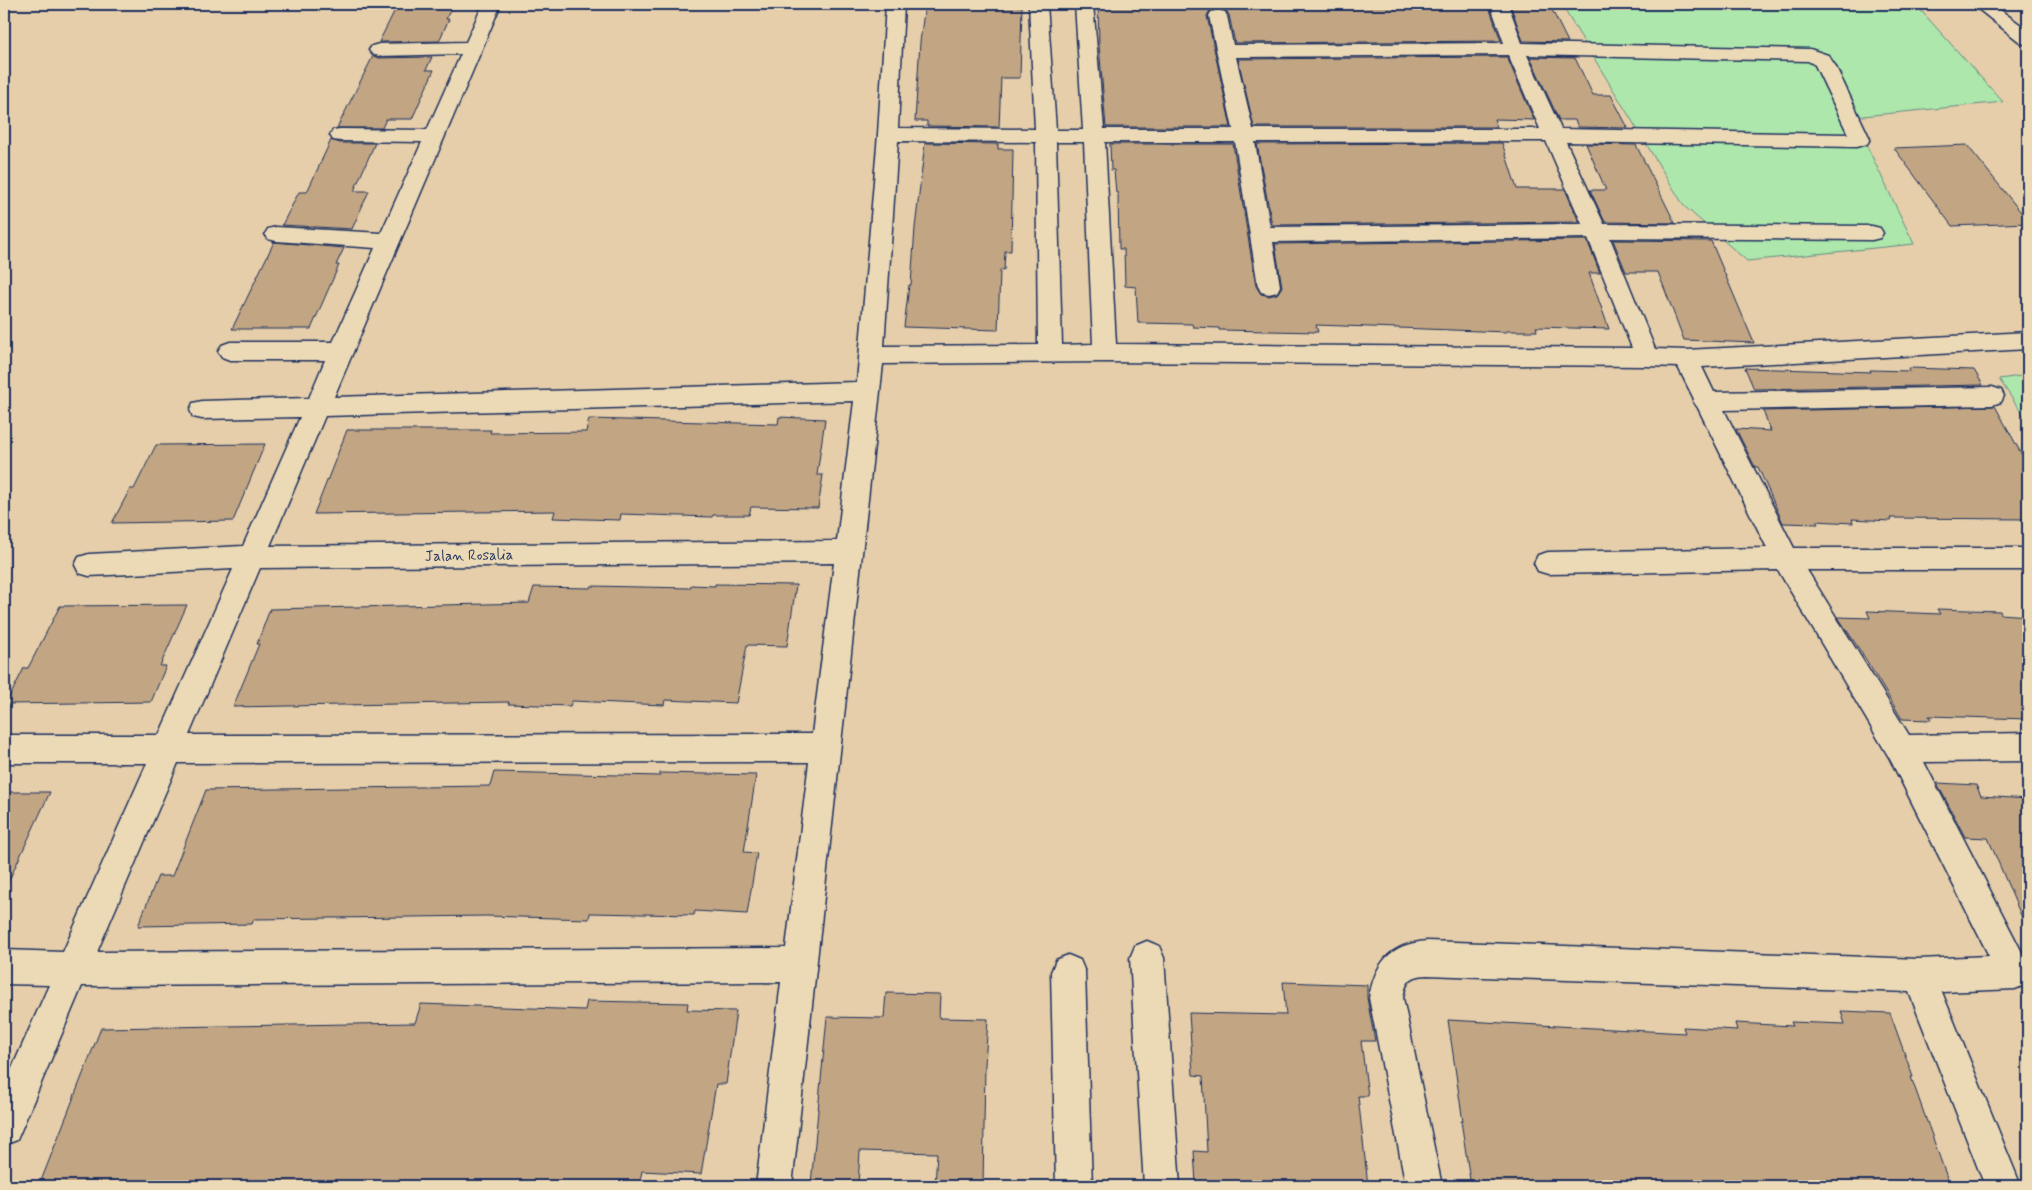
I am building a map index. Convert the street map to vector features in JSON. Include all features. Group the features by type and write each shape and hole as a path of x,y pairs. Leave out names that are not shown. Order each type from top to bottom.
{"street":[{"path":"4,1127 492,4"},
{"path":"774,1186 872,355 888,134 894,4"},
{"path":"1038,4 1046,136 1050,354"},
{"path":"1084,4 1094,136 1105,353"},
{"path":"1499,4 1515,50 1596,231 1647,357"},
{"path":"1981,4 2028,39"},
{"path":"1218,16 1244,135 1268,286"},
{"path":"379,50 472,48"},
{"path":"888,134 1046,136 1553,135 1856,141 1860,139 1825,65 1821,59 1810,55 1515,50 1225,51"},
{"path":"340,135 434,136"},
{"path":"1260,234 1596,231 1872,233"},
{"path":"276,234 388,240"},
{"path":"872,355 1105,353 1647,357 1686,359 2028,340"},
{"path":"230,351 340,351"},
{"path":"1424,1186 1386,998 1388,986 1404,962 1414,958 1919,976 2022,972 1901,749 1786,559 1705,401 1686,359"},
{"path":"202,410 317,405 868,391"},
{"path":"1705,401 1992,396"},
{"name":"Jalan Rosalia","path":"89,565 251,557 849,552"},
{"path":"1548,562 1786,559 2028,559"},
{"path":"1901,749 2028,747"},
{"path":"4,749 826,748"},
{"path":"1147,958 1162,1186"},
{"path":"4,967 72,969 801,965"},
{"path":"1068,972 1074,1186"},
{"path":"1919,976 2003,1186"}],"green space":[{"path":"1561,4 1915,4 2003,102 1853,117 1914,244 1747,261 1684,206"},
{"path":"2028,375 2028,422 1999,379"}],"building":[{"path":"398,4 453,4 446,19 449,19 439,41 379,42"},
{"path":"925,4 1022,6 1020,78 1001,78 999,127 927,126 927,121 915,121 920,42"},
{"path":"1098,4 1488,4 1501,41 1235,43 1229,15 1226,10 1217,8 1210,10 1207,16 1231,127 1106,127 1099,45"},
{"path":"1510,4 1549,4 1568,42 1523,41"},
{"path":"373,56 379,58 432,57 426,70 434,70 412,119 386,119 382,128 337,128"},
{"path":"1507,57 1534,120 1494,119 1497,127 1254,127 1238,59"},
{"path":"1530,57 1575,58 1593,95 1611,95 1628,128 1578,127 1575,120 1559,120"},
{"path":"331,140 340,143 375,143 354,191 369,191 352,229 282,225 299,192 307,192"},
{"path":"925,143 998,144 998,149 1013,149 1011,251 1005,251 1004,270 1000,270 998,330 904,327 909,285 911,285 915,228"},
{"path":"1502,143 1517,189 1565,189 1579,222 1272,225 1257,144"},
{"path":"1110,144 1233,144 1256,286 1261,294 1269,296 1277,294 1282,287 1275,244 1587,240 1600,273 1589,273 1609,329 1536,327 1537,331 1507,332 1316,325 1318,332 1219,330 1219,328 1193,327 1192,324 1138,323 1136,287 1125,286 1124,249 1119,249 1118,193 1116,193 1114,170 1111,170"},
{"path":"1586,144 1636,145 1675,223 1605,222 1590,190 1606,190"},
{"path":"1967,145 2028,223 1952,226 1894,148"},
{"path":"1613,240 1711,241 1754,343 1684,340 1658,272 1626,272"},
{"path":"274,242 344,248 336,265 339,265 311,329 232,329"},
{"path":"1745,368 1871,372 1870,370 1910,371 1909,368 1974,370 1983,385 1754,389"},
{"path":"1995,406 2028,466 2028,519 1890,518 1891,521 1852,519 1853,523 1816,521 1818,524 1783,523 1758,467 1755,467 1736,429 1771,431 1763,411"},
{"path":"779,417 825,419 817,475 823,475 818,508 751,507 749,515 713,515 712,517 621,514 620,520 553,518 555,511 314,514 347,430 491,430 490,433 586,432 589,419 778,424"},
{"path":"265,444 233,521 112,523 130,489 134,489 156,445"},
{"path":"715,584 796,585 787,646 747,645 736,703 665,700 664,705 572,701 570,706 508,704 509,702 233,707 259,644 257,644 270,609 529,603 534,587 690,588 691,585 715,586"},
{"path":"187,605 160,666 166,666 151,702 6,704 24,668 28,668 60,606"},
{"path":"1937,609 2000,611 2001,614 2028,616 2028,719 1929,716 1931,720 1902,719 1838,617 1870,618 1867,611 1940,614"},
{"path":"494,772 660,776 660,773 756,775 744,852 757,853 747,914 695,911 694,915 590,913 589,919 486,916 254,919 252,924 138,926 158,876 172,876 206,790 490,786"},
{"path":"1937,783 1976,785 1981,796 2028,799 2028,932 1988,838 1965,837"},
{"path":"4,792 50,792 4,891"},
{"path":"1283,982 1367,985 1367,998 1375,1041 1361,1041 1368,1096 1358,1096 1368,1186 1196,1184 1194,1151 1207,1152 1203,1076 1193,1075 1189,1013 1286,1015"},
{"path":"886,993 940,994 939,1018 988,1019 985,1065 983,1186 935,1186 937,1153 860,1151 858,1185 811,1184 827,1017 884,1018"},
{"path":"587,1001 688,1003 687,1010 736,1011 726,1084 716,1084 701,1174 642,1171 639,1186 335,1186 336,1183 39,1186 101,1028 415,1023 421,1004 585,1010"},
{"path":"1841,1011 1890,1013 1950,1186 1471,1186 1448,1020 1685,1033 1683,1027 1737,1030 1735,1023 1793,1026 1791,1022 1845,1024"}]}
